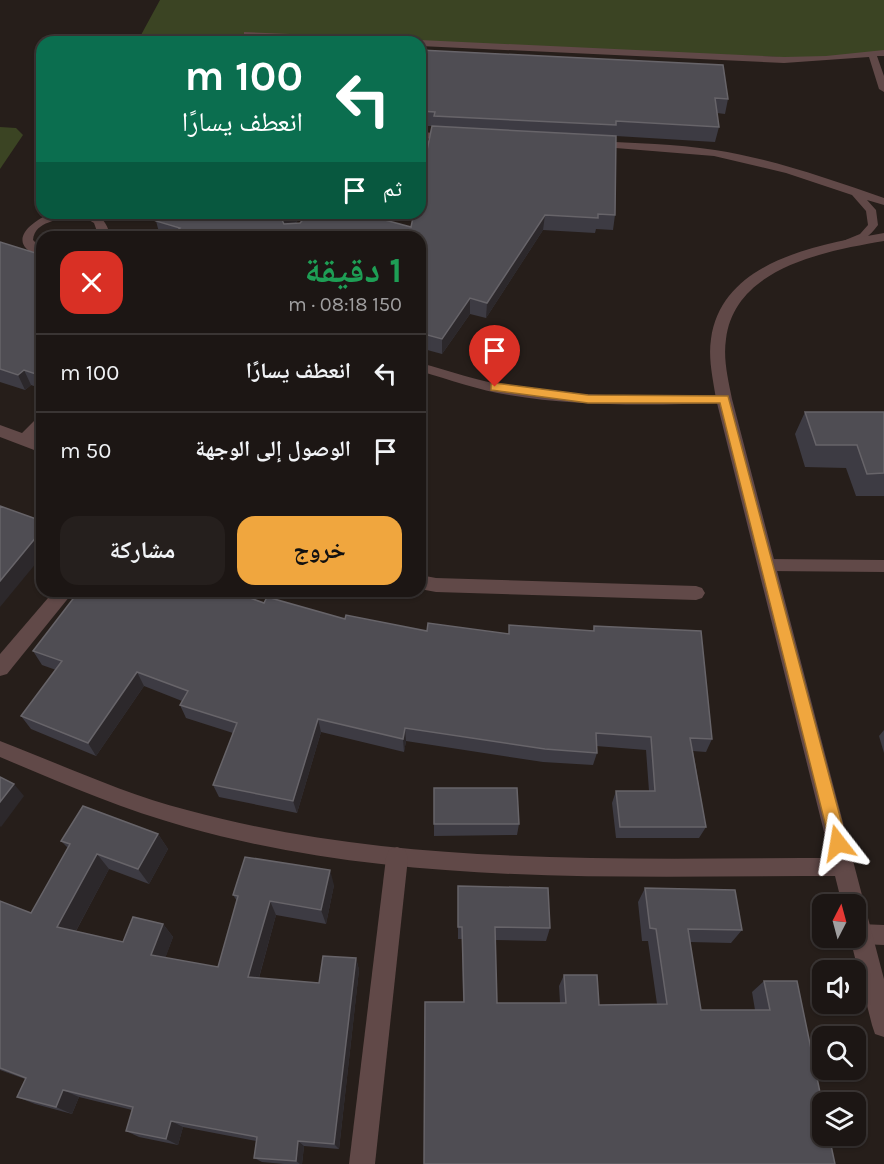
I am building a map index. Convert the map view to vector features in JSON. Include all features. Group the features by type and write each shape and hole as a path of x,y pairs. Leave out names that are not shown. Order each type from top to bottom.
{"street":[{"path":"851,894 724,399 717,361 720,331 731,306 751,282 781,264 811,252 884,237"},
{"path":"24,441 36,429"},
{"path":"0,431 36,445"},
{"path":"426,583 696,593"},
{"path":"0,668 60,597"},
{"path":"362,1164 397,858"},
{"path":"864,948 884,1024"}],"lane":[{"path":"246,34 286,36"},
{"path":"426,43 784,60 826,59 884,53"},
{"path":"872,54 884,89"},
{"path":"426,135 466,138"},
{"path":"583,144 687,149 731,156 773,165 884,202"},
{"path":"843,188 866,202 874,217 873,225 864,236 847,243"},
{"path":"36,250 30,246 27,238 29,230 46,219"},
{"path":"426,369 478,384 530,393 588,399 724,399"},
{"path":"768,566 884,566"},
{"path":"0,749 99,791 187,819 295,843 397,858 597,867 844,867"},
{"path":"866,934 884,935"}],"green space":[{"path":"160,0 884,0 884,53 826,59 426,42 426,36 141,35"},
{"path":"0,127 16,128 23,135 0,169"}],"building":[{"path":"426,50 723,65 728,99 715,98 719,127 616,121 616,125 434,116 435,112 426,111"},
{"path":"432,126 616,136 615,215 598,214 598,218 545,215 487,303 470,298 442,339 426,335 426,231 177,231 180,228 156,221 158,219 283,219 284,224 300,223 304,219 381,219 411,227 413,219 426,219 426,155"},
{"path":"0,242 36,253 36,374 24,370 18,375 0,369"},
{"path":"805,412 884,412 884,473 867,474 857,445 816,445"},
{"path":"0,506 36,519 36,537 0,581"},
{"path":"74,597 248,597 264,603 267,597 345,619 346,615 427,631 428,623 509,634 509,625 594,631 594,626 701,631 712,739 690,738 706,827 620,827 616,791 655,791 651,737 596,733 597,753 545,749 405,728 403,739 318,719 293,801 213,785 237,723 180,705 188,691 137,672 88,743 21,716 62,661 33,651"},
{"path":"0,777 14,784 0,802"},
{"path":"434,788 517,788 519,824 434,824"},
{"path":"83,806 158,834 138,869 97,854 57,927 123,942 133,917 163,924 151,955 218,967 238,896 233,895 245,857 330,870 321,910 270,901 248,977 319,983 323,956 356,958 334,1144 298,1141 296,1161 254,1158 257,1137 171,1121 166,1139 126,1131 133,1107 63,1090 56,1107 17,1097 26,1078 0,1068 0,901 31,913 70,844 61,841"},
{"path":"458,886 548,888 550,928 495,927 497,1003 566,1003 564,975 597,975 599,1005 667,1004 656,929 650,928 645,888 735,890 742,930 688,929 701,1010 770,1010 764,981 797,981 812,1054 812,1080 817,1080 820,1092 812,1092 812,1146 831,1146 835,1164 424,1164 425,1002 464,1002 462,927 458,927"}],"route":[{"path":"495,387 588,399 724,399 838,843"}]}
